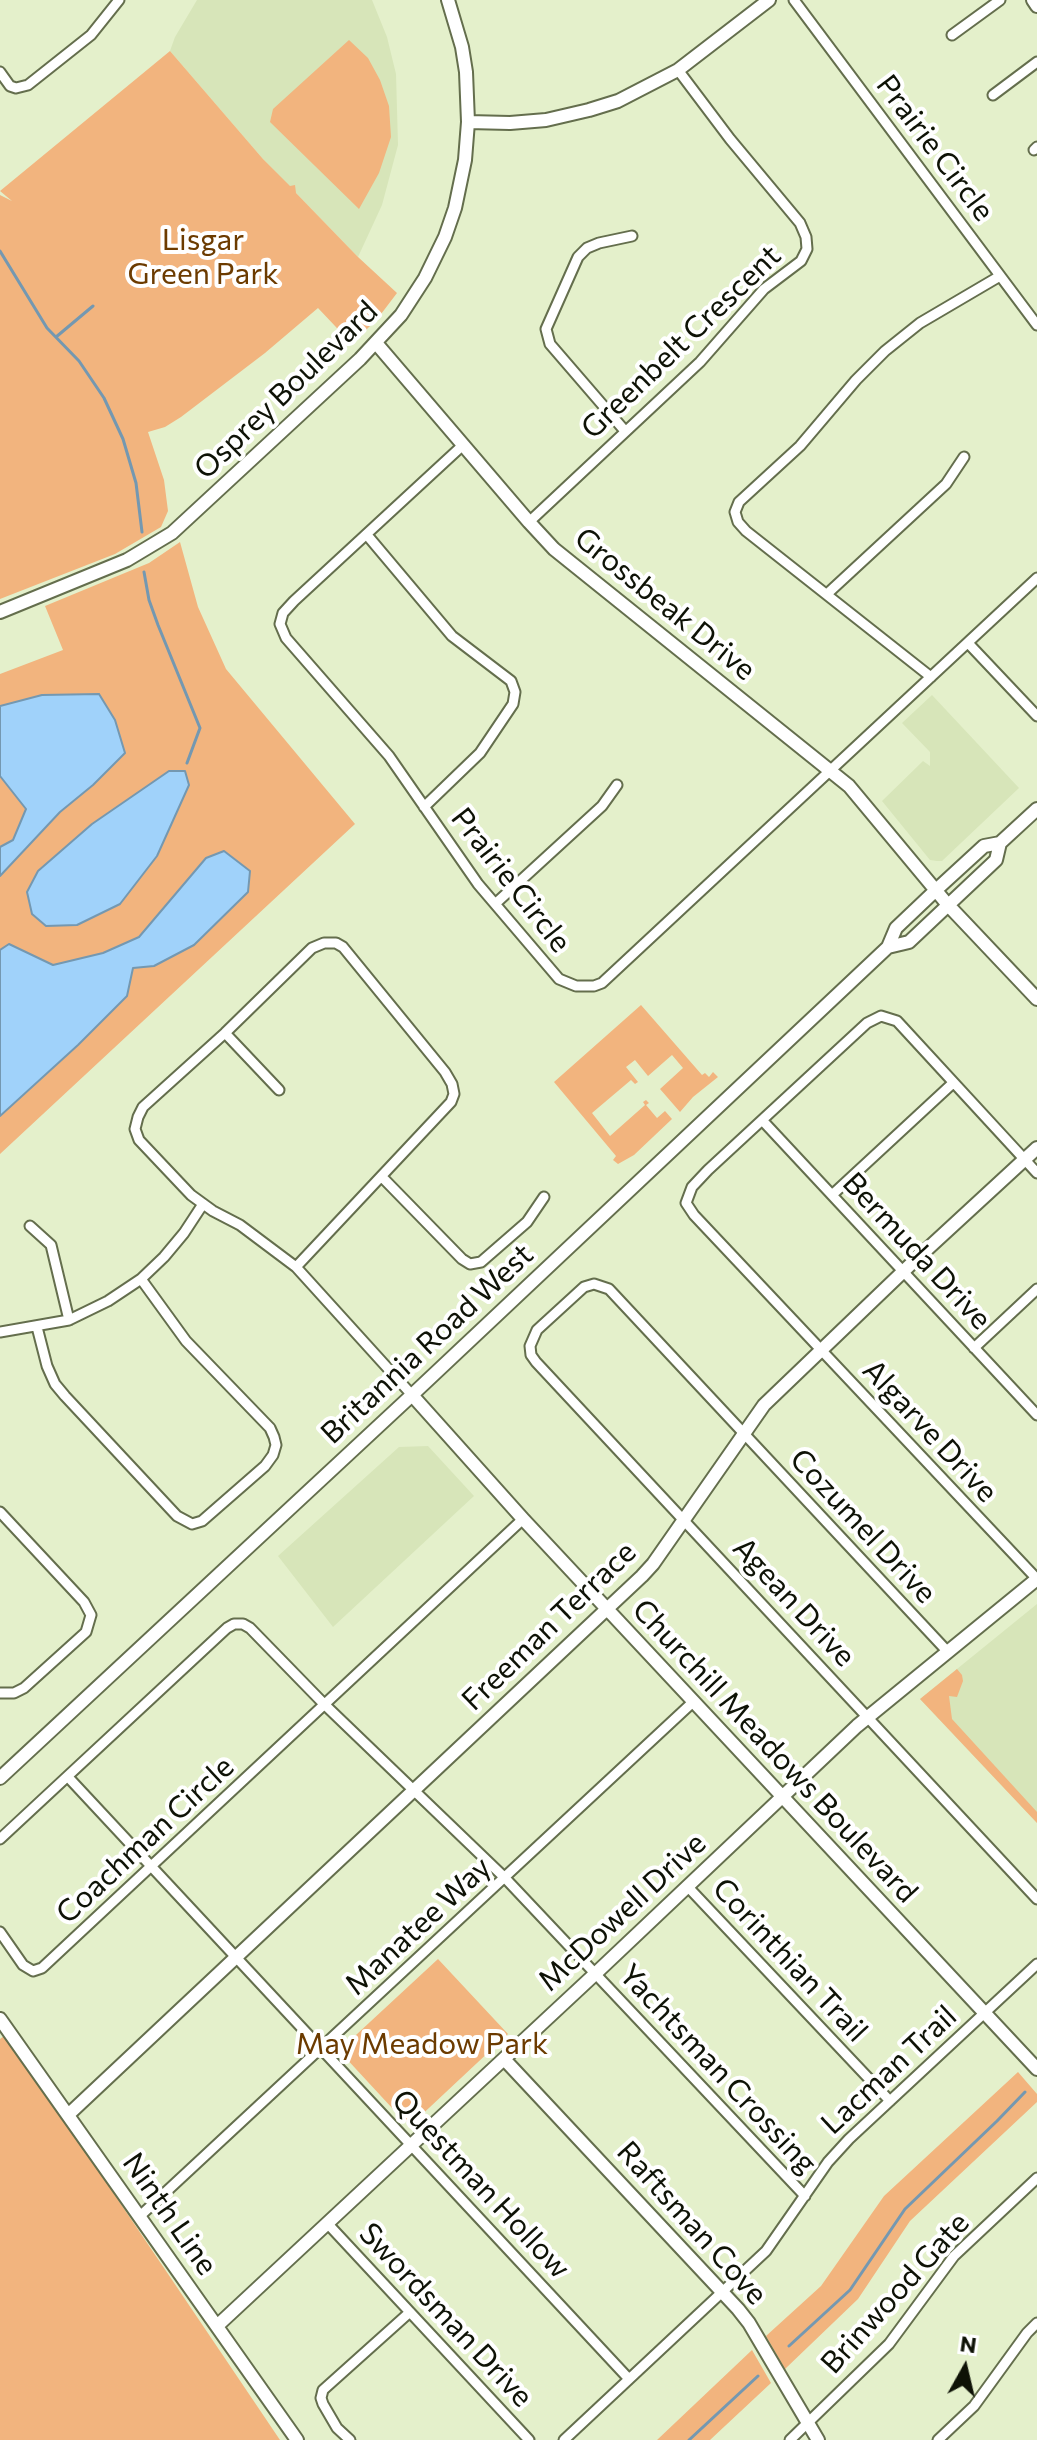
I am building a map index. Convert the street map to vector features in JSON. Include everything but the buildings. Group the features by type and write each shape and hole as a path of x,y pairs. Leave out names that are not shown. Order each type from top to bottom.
{"street":[{"path":"0,72 10,86 28,85 91,35 119,0"},
{"name":"Osprey Boulevard","path":"0,612 127,560 164,538 376,343 401,315 445,237 463,175 468,122 467,85 462,47 448,0"},
{"path":"468,122 530,122 589,110 639,91 678,70 769,0"},
{"name":"Prairie Circle","path":"794,0 1037,325"},
{"path":"952,35 1000,0"},
{"path":"1033,0 1037,6"},
{"path":"993,95 1037,62"},
{"name":"Greenbelt Crescent","path":"529,522 709,353 764,289 801,261 807,249 800,223 678,70"},
{"path":"625,431 550,344 546,329 578,257 587,248 599,243 632,236"},
{"path":"931,677 746,531 738,522 735,512 739,502 800,446 870,364 902,336 933,315 1000,276"},
{"name":"Grossbeak Drive","path":"376,343 529,522 562,556 854,792 948,905 1037,999"},
{"name":"Prairie Circle","path":"463,445 294,601 283,613 280,624 286,638 389,756 478,884 559,979 576,986 602,983 1037,578"},
{"path":"827,594 946,484 964,457"},
{"path":"367,535 452,636 511,681 515,692 513,704 480,753 424,807"},
{"path":"968,643 1037,716"},
{"path":"495,904 602,806 617,785"},
{"name":"Britannia Road West","path":"0,1778 888,947 896,928 936,890 984,846 1000,843 1037,809"},
{"name":"Britannia Road West","path":"888,947 909,942 996,860 1000,843"},
{"path":"296,1267 451,1102 454,1094 445,1072 343,947 336,943 324,943 312,948 143,1107 135,1129 139,1140 191,1195 240,1225 296,1267 412,1395"},
{"path":"762,1120 867,1023 881,1016 897,1021 1037,1173"},
{"path":"225,1033 279,1090"},
{"path":"832,1195 953,1083"},
{"name":"Bermuda Drive","path":"762,1120 1037,1415"},
{"name":"Algarve Drive","path":"762,1120 692,1187 686,1203 1037,1579"},
{"name":"Freeman Terrace","path":"68,2115 607,1610 653,1564 764,1405 1037,1148"},
{"path":"382,1177 470,1264 481,1262 527,1222 544,1197"},
{"path":"0,1332 69,1320 108,1301 141,1279 184,1233 203,1204"},
{"path":"30,1226 51,1245 69,1320"},
{"path":"37,1327 47,1366 55,1384 65,1396 177,1516 192,1524 202,1521 265,1466 276,1445 270,1428 186,1341 141,1279"},
{"name":"Cozumel Drive","path":"684,1520 531,1355 530,1346 537,1330 584,1287 594,1284 609,1289 947,1651"},
{"path":"974,1348 1037,1289"},
{"name":"Churchill Meadows Boulevard","path":"412,1395 607,1610 1037,2069"},
{"path":"0,1512 84,1602 91,1615 86,1632 24,1688 14,1693 0,1693"},
{"name":"Coachman Circle","path":"0,1932 23,1965 33,1971 42,1968 523,1519"},
{"name":"Agean Drive","path":"684,1520 1037,1899"},
{"name":"McDowell Drive","path":"217,2326 868,1717 1037,1579"},
{"path":"0,1839 234,1624 250,1628 324,1704"},
{"name":"Manatee Way","path":"140,2216 693,1702"},
{"name":"Yachtsman Crossing","path":"324,1704 505,1878 805,2196"},
{"name":"Questman Hollow","path":"68,1777 629,2379"},
{"name":"Corinthian Trail","path":"688,1887 890,2101"},
{"name":"Lacman Trail","path":"564,2440 774,2242 836,2152 1037,1964"},
{"name":"Ninth Line","path":"0,2019 297,2440"},
{"name":"Raftsman Cove","path":"504,2059 749,2323 818,2440"},
{"name":"Brinwood Gate","path":"790,2440 889,2344 954,2256 1037,2178"},
{"name":"Swordsman Drive","path":"327,2223 529,2440"},
{"path":"350,2440 337,2428 323,2404 323,2390 410,2312"},
{"path":"938,2440 974,2406 1037,2323"}],"shaded area":[{"path":"197,0 372,0 387,37 396,74 398,145 382,205 358,257 263,159 170,51"},
{"path":"932,695 1019,788 942,861 930,860 882,801 923,761 930,766 930,752 902,723"},
{"path":"428,1446 474,1496 333,1627 278,1556 399,1447"},
{"path":"1037,1604 1037,1823 920,1699"}],"green space":[{"path":"349,40 368,58 380,80 389,106 391,137 379,173 359,209 270,122 273,109"},
{"name":"Lisgar Green Park","path":"170,51 263,159 290,186 295,185 296,193 397,293 352,344 318,308 181,417 165,427 148,432 164,480 168,511 161,527 115,554 0,599 0,195 12,201 0,191"},
{"path":"180,542 198,607 226,669 355,824 0,1154 0,1116 36,1082 132,968 206,858 139,937 103,953 53,965 9,944 0,950 0,876 60,812 93,785 125,752 42,695 0,706 0,674 63,650 45,606 149,563","holes":["169,771 27,892 39,871 92,824"]},
{"path":"0,776 26,809 13,840 0,847"},
{"path":"641,1005 702,1075 705,1073 709,1077 713,1072 718,1077 680,1112 660,1089 683,1068 672,1055 648,1076 635,1060 626,1067 638,1082 635,1084 631,1080 592,1113 610,1136 645,1105 643,1102 646,1100 649,1103 646,1105 657,1118 665,1111 672,1119 634,1155 618,1164 613,1160 616,1156 554,1082"},
{"path":"957,1669 963,1681 957,1697 949,1696 952,1719 1037,1812 1037,1823 920,1699"},
{"name":"May Meadow Park","path":"438,1959 508,2034 414,2122 405,2122 343,2055 343,2047"},
{"path":"4,2036 280,2440 0,2440 0,2039"},
{"path":"1018,2072 1037,2094 1037,2102 910,2221 858,2299 785,2369 766,2336 821,2286 884,2196"},
{"path":"752,2350 771,2383 710,2440 657,2440"}],"water":[{"path":"99,694 115,720 125,753 60,812 0,876 0,847 13,840 26,809 0,776 0,706 42,695"},
{"path":"169,771 185,771 189,785 157,856 120,904 77,925 46,926 32,914 27,892 38,871 92,824"},
{"path":"224,851 250,871 248,892 194,945 154,966 133,968 127,996 0,1116 0,950 9,944 53,965 103,953 139,937 206,858"}],"waterway":[{"path":"0,251 47,328 79,361 104,398 123,439 136,483 142,532"},
{"path":"56,337 93,306"},
{"path":"144,572 149,600 200,728 187,763"},
{"path":"789,2346 850,2290 905,2209 1025,2092"},
{"path":"689,2440 758,2376"}]}
